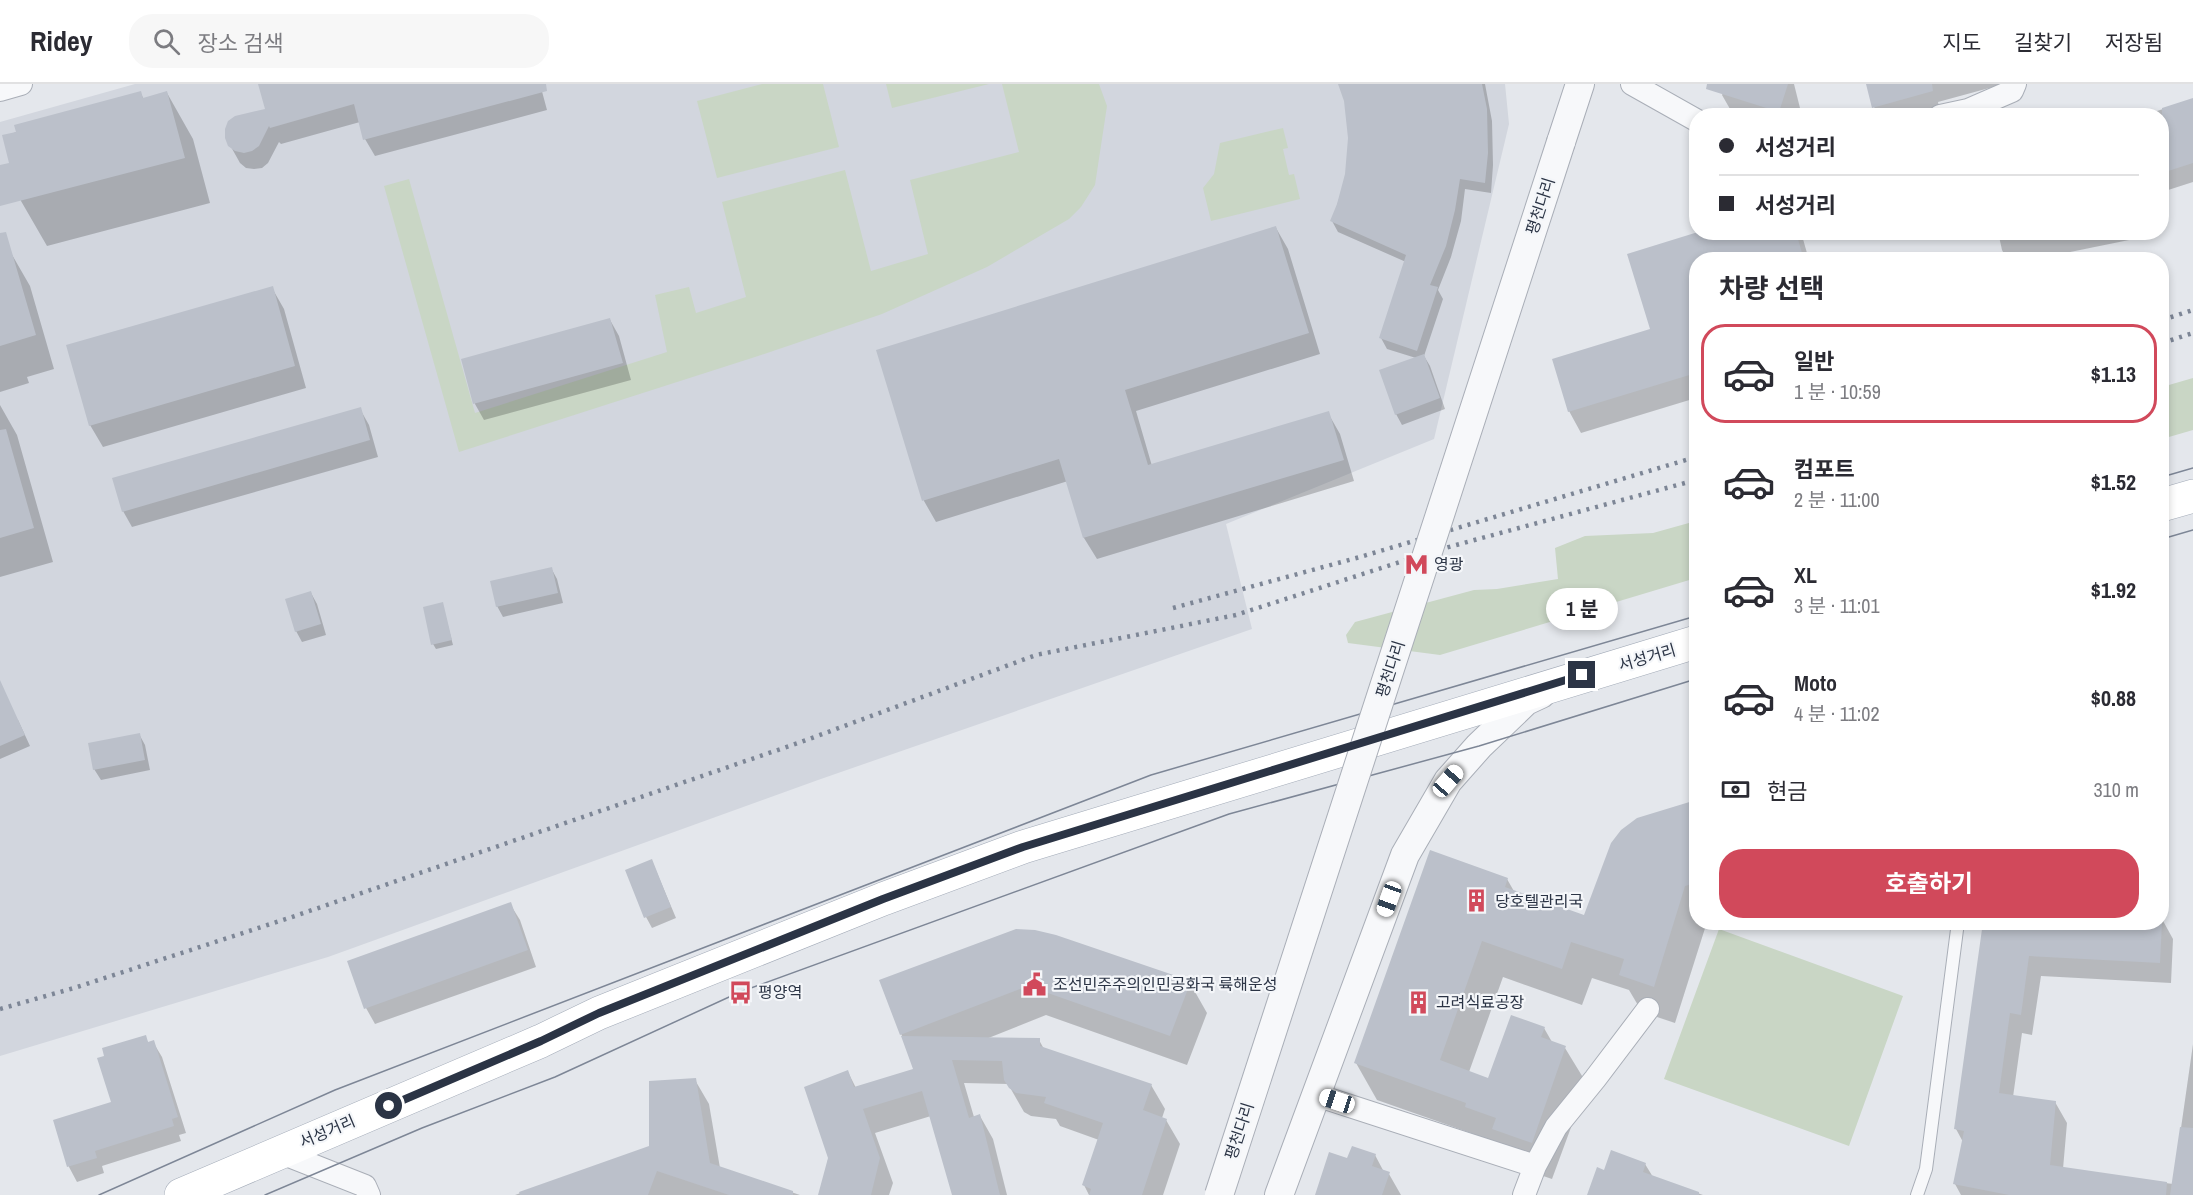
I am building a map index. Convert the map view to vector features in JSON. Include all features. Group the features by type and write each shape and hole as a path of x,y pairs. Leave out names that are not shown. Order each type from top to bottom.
{"main road":[{"path":"2169,503 2193,496"},
{"name":"서성거리","path":"181,1195 530,1046 599,1013 883,899 1023,847 1689,644"}],"street":[{"path":"0,90 21,84"},
{"name":"평천다리","path":"1219,1195 1580,84"},
{"path":"1632,84 1689,116"},
{"path":"1973,108 2012,91 2015,84"},
{"path":"1279,1195 1405,855 1448,781 1479,746 1526,701 1582,675"},
{"path":"1524,1195 1535,1166 1556,1127 1648,1009"},
{"path":"1316,1095 1535,1166"},
{"path":"279,1152 365,1186 369,1195"}],"lane":[{"path":"1917,1195 1926,1169 1957,930"}],"shaded area":[{"path":"135,84 1505,84 1509,124 1434,439 1226,524 1252,629 818,780 328,957 0,1056 0,122"}],"green space":[{"path":"762,84 823,84 839,147 717,178 697,101"},
{"path":"886,84 989,84 892,108"},
{"path":"1002,84 1099,84 1107,106 1095,185 1081,207 1069,219 987,267 882,314 459,452 384,186 409,179 475,413 667,352 655,295 689,287 696,313 746,297 722,202 845,170 871,271 928,254 910,180 1019,152"},
{"path":"1283,128 1288,148 1283,149 1289,175 1294,174 1300,199 1211,221 1203,188 1214,174 1220,143"},
{"path":"2193,378 2193,430 2169,437 2169,385"},
{"path":"1689,523 1689,580 1440,655 1348,643 1346,635 1355,622 1474,590 1497,589 1558,579 1555,548 1585,536 1653,533"},
{"path":"1719,930 1903,996 1849,1146 1664,1079"}],"building":[{"path":"258,84 546,84 547,91 363,140 354,104 270,128 269,126 259,146 244,153 235,151 228,146 225,129 228,121 235,116 265,109"},
{"path":"1338,84 1482,84 1487,109 1488,153 1485,183 1460,179 1446,246 1430,285 1438,287 1417,351 1379,338 1406,255 1330,221 1345,174 1348,138 1344,101"},
{"path":"1707,84 1788,84 1780,108 1766,108 1706,89"},
{"path":"1866,84 1932,84 1933,91 1872,108"},
{"path":"141,91 143,98 167,91 185,158 0,206 0,165 9,163 2,135 16,132 14,125"},
{"path":"2193,98 2193,163 2169,171 2169,108 2162,108"},
{"path":"1276,226 1309,333 1125,390 1148,465 1329,411 1344,460 1083,538 1059,459 922,501 876,350"},
{"path":"6,232 36,335 0,346 0,233"},
{"path":"1689,235 1689,240 1798,240 1802,252 1689,252 1689,375 1568,412 1552,359 1650,329 1627,254"},
{"path":"273,286 295,366 89,426 66,345"},
{"path":"610,318 623,363 473,404 461,359"},
{"path":"1424,354 1440,398 1395,415 1379,370"},
{"path":"361,407 370,440 122,512 112,478"},
{"path":"6,429 34,528 0,538 0,430"},
{"path":"552,567 558,593 496,607 490,581"},
{"path":"311,591 321,624 295,632 285,599"},
{"path":"443,602 452,640 431,645 423,607"},
{"path":"0,680 25,735 0,746"},
{"path":"140,733 145,760 93,770 88,743"},
{"path":"1689,802 1689,885 1685,886 1654,987 1619,975 1624,959 1571,942 1562,969 1482,941 1440,1060 1488,1078 1511,1015 1545,1027 1541,1037 1566,1046 1532,1143 1492,1129 1496,1118 1465,1107 1466,1103 1354,1063 1430,850 1508,878 1505,887 1584,915 1611,843 1621,830 1637,818"},
{"path":"652,859 671,907 644,918 625,870"},
{"path":"511,902 528,950 364,1009 347,961"},
{"name":"조선민주주의인민공화국 륙해운성","path":"1016,929 1035,930 1056,935 1191,981 1170,1036 1028,986 900,1035 879,980"},
{"path":"1982,930 2162,930 2160,963 2029,956 2021,1015 2010,1013 1999,1093 2056,1101 2050,1165 2167,1182 2166,1195 2009,1195 1953,1184 1964,1131 1954,1129"},
{"path":"146,1035 148,1042 154,1040 178,1117 172,1119 174,1126 95,1151 97,1158 67,1167 53,1120 111,1102 97,1058 104,1056 102,1048"},
{"path":"901,1036 1040,1038 1040,1046 1152,1084 1143,1110 1167,1119 1142,1195 1089,1195 1091,1189 1082,1185 1103,1123 1044,1103 1046,1097 1016,1093 1004,1080 1002,1061 952,1060 969,1118 980,1114 1000,1195 952,1195 922,1091 863,1109 880,1158 871,1195 818,1195 828,1158 804,1087 848,1070 854,1087 913,1069"},
{"path":"696,1078 710,1163 793,1191 793,1195 729,1195 657,1171 648,1195 520,1195 519,1192 649,1146 649,1081"},
{"path":"2180,1127 2193,1128 2193,1195 2170,1195"},
{"path":"1352,1146 1376,1154 1372,1166 1390,1172 1382,1195 1315,1195 1329,1152 1347,1158"},
{"path":"1611,1150 1646,1163 1643,1172 1699,1192 1699,1195 1587,1195 1597,1167 1604,1170"}],"tram line":[{"path":"2169,475 2193,468"},
{"path":"2169,537 2193,530"},
{"path":"99,1195 335,1090 1151,775 1689,618"},
{"path":"265,1195 422,1128 555,1077 740,992 1229,814 1479,746 1689,681"}],"railway":[{"path":"2169,318 2193,310"},
{"path":"2169,341 2193,333"},
{"path":"1173,608 1360,557 1689,459"},
{"path":"0,1009 74,988 289,918 801,742 1036,655 1236,615 1434,551 1689,482"}],"place":[{"name":"영광","path":"1416,564"},
{"name":"당호텔관리국","path":"1477,901"},
{"name":"조선민주주의인민공화국 륙해운성","path":"1035,984"},
{"name":"평양역","path":"740,992"},
{"name":"고려식료공장","path":"1418,1002"}],"route":[{"path":"389,1106 541,1041 599,1013 883,899 1023,847 1582,675"}]}
